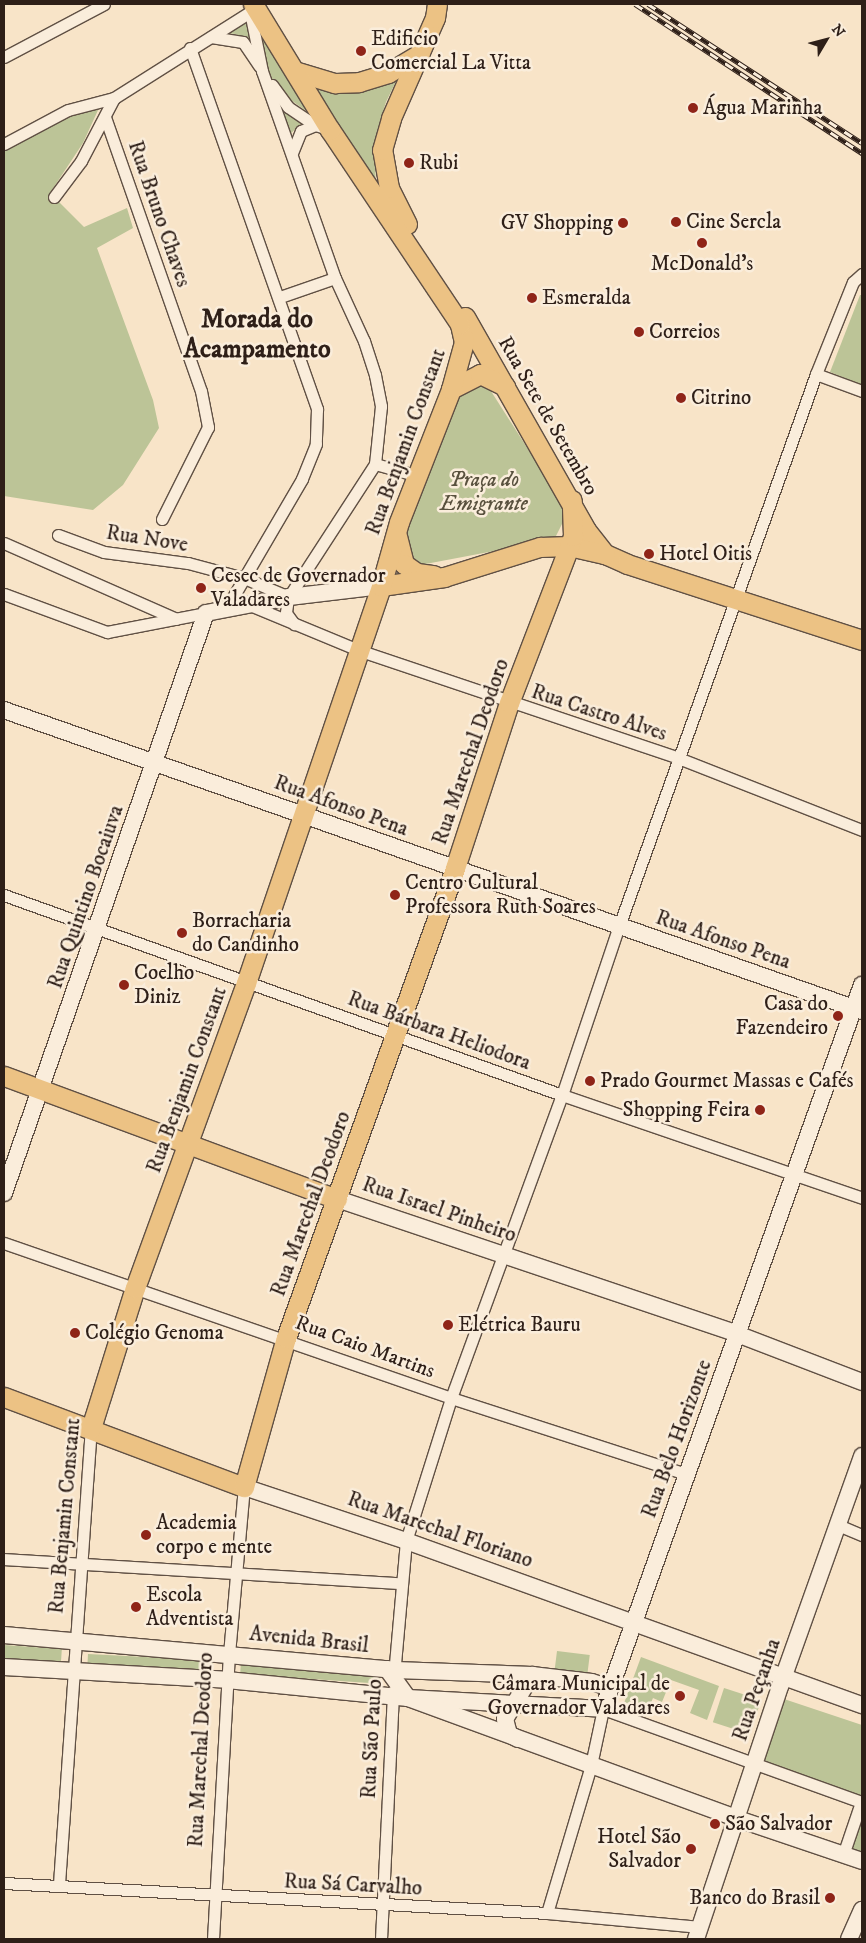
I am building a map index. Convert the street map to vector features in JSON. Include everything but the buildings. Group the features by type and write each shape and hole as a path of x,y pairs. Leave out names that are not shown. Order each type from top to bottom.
{"main road":[{"name":"Rua Sete de Setembro","path":"437,4 435,18 386,135 382,157 385,175 396,206 506,387 572,500 586,530 605,554 627,564 736,597 862,640"},
{"path":"253,8 298,72 322,127"},
{"path":"298,72 335,83 359,82 388,73 420,54"},
{"name":"Rua Benjamin Constant","path":"91,1428 135,1288 246,983 381,586 399,522 415,475 451,389 464,342 464,330 455,316 322,127"},
{"path":"451,389 480,374 506,387"},
{"name":"Rua Marechal Deodoro","path":"244,1487 286,1338 455,868 509,703 569,546 574,523 572,500"},
{"path":"399,522 397,539 404,564 417,572 444,577"},
{"path":"381,586 444,577 540,547 569,546 605,554"},
{"name":"Rua Israel Pinheiro","path":"4,1076 337,1199"},
{"name":"Rua Marechal Floriano","path":"4,1397 91,1428 244,1487"}],"street":[{"path":"4,58 96,5"},
{"path":"4,144 68,110 114,98 190,48 211,37 253,8 262,71 335,278 375,375 380,430 375,464 289,596 286,612 294,624"},
{"path":"211,37 243,42 284,102 322,127"},
{"path":"190,48 280,297 318,409 319,428 302,480 226,610"},
{"path":"54,197 81,162 114,98"},
{"name":"Rua Bruno Chaves","path":"105,117 201,391 208,426 162,518"},
{"path":"292,155 296,137 322,127"},
{"name":"Rua São Paulo","path":"392,1673 406,1541 451,1398 505,1256 562,1095 618,926 816,374 857,287 861,273"},
{"path":"280,297 335,278"},
{"path":"816,374 862,391"},
{"path":"375,464 415,475"},
{"name":"Rua Nove","path":"58,535 104,552 188,563 244,578 289,596"},
{"path":"4,544 176,619"},
{"path":"4,594 107,632 252,606 289,596 381,586"},
{"name":"Rua Castro Alves","path":"252,606 358,650 509,703 678,758 862,830"},
{"name":"Rua Quintino Bocaiuva","path":"4,1193 42,1089 206,613"},
{"name":"Rua Afonso Pena","path":"4,710 155,760 302,815 858,1010"},
{"name":"Rua Bárbara Heliodora","path":"4,895 562,1095 862,1198"},
{"name":"Rua Belo Horizonte","path":"547,1913 591,1765 603,1709 610,1688 794,1176 858,1010 862,985"},
{"name":"Rua Israel Pinheiro","path":"337,1199 737,1334 862,1382"},
{"name":"Rua Caio Martins","path":"4,1243 286,1338 451,1398 687,1474"},
{"name":"Rua Benjamin Constant","path":"59,1884 91,1428"},
{"name":"Rua Peçanha","path":"698,1933 738,1819 782,1681 862,1456"},
{"name":"Rua Marechal Floriano","path":"244,1487 406,1541 632,1627 782,1681 862,1713"},
{"name":"Rua Marechal Deodoro","path":"213,1939 227,1680 244,1487"},
{"path":"838,1525 862,1535"},
{"path":"4,1559 401,1583"},
{"name":"Avenida Brasil","path":"4,1635 229,1654 392,1673 532,1676 592,1682 610,1688"},
{"path":"4,1667 227,1680 400,1697 603,1709 862,1802 843,1855"},
{"path":"392,1673 400,1697"},
{"path":"521,1741 505,1728 505,1719 513,1703 532,1676"},
{"name":"Rua Marechal Floriano","path":"782,1681 862,1705"},
{"path":"400,1697 738,1819 862,1860"},
{"name":"Rua São Paulo","path":"381,1939 400,1697"},
{"name":"Rua Sá Carvalho","path":"4,1883 59,1884 215,1897 547,1913 698,1933"},
{"path":"850,1939 862,1910"}],"green space":[{"path":"246,22 252,48 236,34 222,33"},
{"path":"259,24 315,117 282,94 264,68"},
{"path":"401,71 386,102 377,131 375,187 308,82"},
{"path":"276,104 302,123 288,136"},
{"path":"99,108 83,143 50,193 84,227 127,208 133,228 97,248 153,400 159,428 123,485 93,510 4,496 4,144 68,110"},
{"path":"860,295 862,295 862,385 830,372"},
{"name":"Praça do Emigrante","path":"471,381 489,388 565,507 566,516 556,536 547,541 415,566 404,543 408,525 452,397"},
{"path":"4,1645 62,1649 61,1666 4,1662"},
{"path":"557,1651 590,1655 587,1675 555,1671"},
{"path":"88,1654 213,1661 212,1671 87,1664"},
{"path":"641,1657 719,1686 707,1720 690,1713 699,1690 671,1680 662,1702 653,1698 646,1715 623,1706"},
{"path":"241,1662 381,1672 380,1684 240,1674"},
{"path":"724,1688 761,1700 750,1734 713,1722"},
{"path":"778,1697 862,1725 862,1801 754,1764"},
{"path":"862,1804 862,1859 845,1854"}],"railway":[{"path":"635,4 862,153"},
{"path":"648,4 862,143"}],"place":[{"name":"Edificio Comercial La Vitta","path":"361,51"},
{"name":"Água Marinha","path":"693,108"},
{"name":"Rubi","path":"409,163"},
{"name":"Cine Sercla","path":"676,222"},
{"name":"GV Shopping","path":"623,223"},
{"name":"McDonald's","path":"702,243"},
{"name":"Esmeralda","path":"532,298"},
{"name":"Correios","path":"639,332"},
{"name":"Citrino","path":"681,398"},
{"name":"Hotel Oitis","path":"649,554"},
{"name":"Cesec de Governador Valadares","path":"201,588"},
{"name":"Centro Cultural Professora Ruth Soares","path":"395,895"},
{"name":"Borracharia do Candinho","path":"182,933"},
{"name":"Coelho Diniz","path":"124,985"},
{"name":"Casa do Fazendeiro","path":"838,1016"},
{"name":"Prado Gourmet Massas e Cafés","path":"590,1081"},
{"name":"Shopping Feira","path":"760,1110"},
{"name":"Elétrica Bauru","path":"448,1325"},
{"name":"Colégio Genoma","path":"75,1333"},
{"name":"Academia corpo e mente","path":"146,1535"},
{"name":"Escola Adventista","path":"136,1607"},
{"name":"Câmara Municipal de Governador Valadares","path":"680,1696"},
{"name":"São Salvador","path":"715,1824"},
{"name":"Hotel São Salvador","path":"691,1849"},
{"name":"Banco do Brasil","path":"830,1898"}],"district":[{"name":"Morada do Acampamento","path":"257,335"}]}
